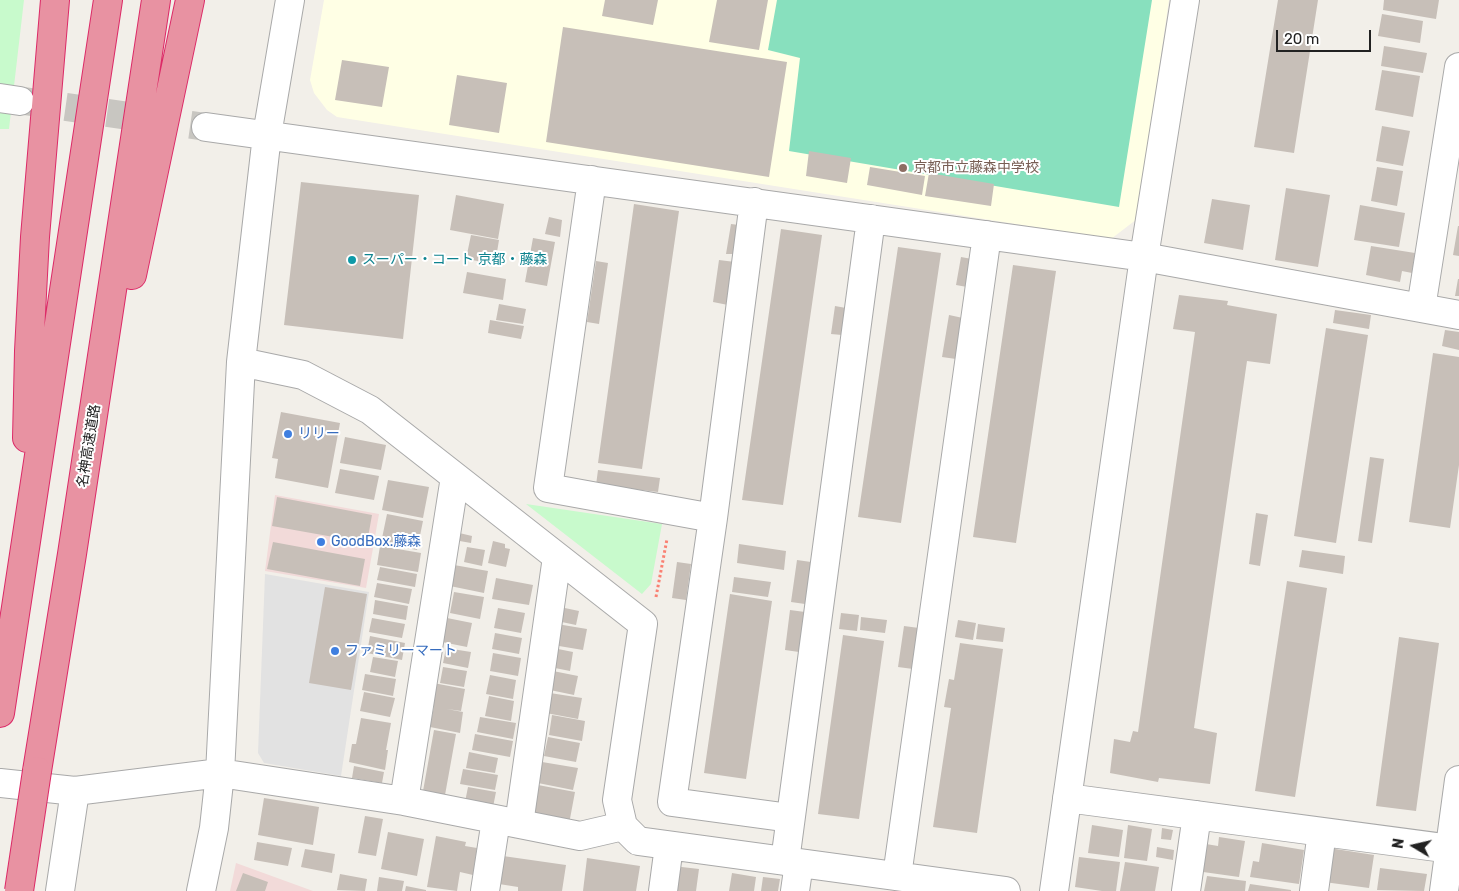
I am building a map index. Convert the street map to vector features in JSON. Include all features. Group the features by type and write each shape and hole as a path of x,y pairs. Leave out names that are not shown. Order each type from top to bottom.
{"highway":[{"path":"24,549 34,237 55,0"},
{"path":"0,713 108,0"},
{"name":"名神高速道路","path":"19,891 156,0"},
{"path":"72,554 190,0"}],"street":[{"path":"201,891 214,828 220,774 241,362 267,135 290,0"},
{"path":"1054,891 1144,257 1185,0"},
{"path":"1421,308 1459,67"},
{"path":"206,126 1144,257 1459,315"},
{"path":"592,180 548,488 713,518"},
{"path":"754,202 713,518 672,802 790,818"},
{"path":"795,891 790,818 872,219"},
{"path":"897,876 987,235"},
{"path":"241,362 303,375 370,410 643,624 617,800 623,826 638,841 897,876 926,886 1006,891"},
{"path":"404,801 456,477"},
{"path":"485,891 507,822 557,557"},
{"path":"0,783 75,791 220,774 404,801 580,836 623,826"},
{"path":"1444,891 1454,850 1459,780"},
{"path":"60,891 75,791"},
{"path":"1067,798 1454,850"},
{"path":"1186,891 1197,815"},
{"path":"1314,891 1322,832"},
{"path":"663,891 669,846"}],"path":[{"path":"643,624 655,600 673,510"}],"shaded area":[{"name":"京都市立藤森中学校","path":"324,0 1169,0 1137,219 1111,239 337,117 327,110 314,93 310,80"},
{"name":"GoodBox.藤森","path":"275,495 379,514 366,588 265,571"},
{"path":"265,574 369,592 341,776 264,763 258,753"},
{"path":"236,863 313,891 230,891"}],"green space":[{"path":"0,0 24,0 9,129 0,129"},
{"path":"777,0 1152,0 1119,207 789,151 800,58 768,50"},
{"path":"526,504 662,524 651,584 642,594"}],"building":[{"path":"605,0 658,0 653,25 602,16"},
{"path":"717,0 768,0 759,50 709,42"},
{"path":"1278,0 1318,0 1294,153 1254,147"},
{"path":"1384,0 1439,0 1436,19 1383,10"},
{"path":"1382,14 1423,21 1420,43 1378,36"},
{"path":"563,27 787,62 769,177 546,142"},
{"path":"1384,46 1427,53 1423,73 1381,66"},
{"path":"342,60 389,67 382,107 335,100"},
{"path":"1382,70 1420,76 1413,117 1375,110"},
{"path":"457,75 507,83 499,133 449,125"},
{"path":"1382,126 1410,131 1403,166 1376,161"},
{"path":"809,151 851,158 847,183 806,176"},
{"path":"870,167 925,176 922,195 867,185"},
{"path":"1377,167 1403,171 1397,206 1371,201"},
{"path":"929,173 994,184 991,206 925,196"},
{"name":"スーパー・コート 京都・藤森","path":"301,182 419,195 403,339 284,325"},
{"path":"1286,188 1330,195 1318,267 1275,260"},
{"path":"456,195 504,204 498,239 450,230"},
{"path":"1212,199 1250,205 1243,250 1204,243"},
{"path":"634,204 679,211 642,469 598,463"},
{"path":"1360,205 1405,213 1399,247 1354,240"},
{"path":"549,217 562,220 560,237 545,234"},
{"path":"731,224 739,225 735,254 726,254"},
{"path":"1459,226 1459,256 1453,255"},
{"path":"781,229 822,235 783,505 742,500"},
{"path":"471,235 499,240 495,264 466,259"},
{"path":"533,238 555,242 547,286 525,282"},
{"path":"1371,246 1415,253 1412,273 1402,271 1400,282 1366,275"},
{"path":"898,247 941,253 901,523 858,517"},
{"path":"961,257 972,259 967,287 956,285"},
{"path":"719,260 735,262 728,305 713,302"},
{"path":"596,261 608,263 599,324 587,322"},
{"path":"1013,265 1056,271 1016,543 973,537"},
{"path":"467,272 506,279 503,300 463,293"},
{"path":"1458,279 1459,296 1455,296"},
{"path":"1179,295 1228,301 1227,305 1277,314 1270,364 1247,361 1194,728 1217,733 1210,784 1159,778 1158,782 1110,773 1114,739 1130,742 1133,731 1138,732 1195,332 1173,329"},
{"path":"499,304 526,309 523,324 496,320"},
{"path":"835,306 846,308 842,335 831,334"},
{"path":"1335,310 1371,315 1369,329 1333,323"},
{"path":"949,315 963,318 956,359 942,357"},
{"path":"490,320 524,326 521,339 488,333"},
{"path":"1326,328 1368,335 1336,543 1294,536"},
{"path":"1445,330 1459,332 1459,350 1442,346"},
{"path":"1433,353 1459,357 1459,465 1450,528 1409,522"},
{"path":"281,412 340,423 328,488 275,478 278,459 272,458"},
{"path":"345,437 386,445 381,470 340,463"},
{"path":"1370,457 1384,459 1372,543 1358,541"},
{"path":"340,469 379,476 374,500 335,493"},
{"path":"598,470 660,478 658,492 596,485"},
{"path":"388,480 429,487 423,518 382,510"},
{"path":"277,497 372,515 367,543 272,526"},
{"path":"1256,513 1268,515 1260,566 1249,564"},
{"path":"387,514 423,521 417,550 381,543"},
{"path":"455,532 472,536 471,543 454,540"},
{"path":"493,541 505,544 505,548 510,549 506,567 488,563"},
{"path":"273,542 365,559 360,586 267,569"},
{"path":"739,544 786,551 784,570 737,563"},
{"path":"380,546 421,553 418,572 377,565"},
{"path":"467,547 485,550 482,566 464,562"},
{"path":"1302,550 1345,556 1343,574 1299,567"},
{"path":"797,560 811,562 805,604 791,602"},
{"path":"677,562 691,564 686,600 672,598"},
{"path":"454,565 488,571 484,593 450,586"},
{"path":"380,567 417,574 415,587 377,580"},
{"path":"734,577 771,582 768,597 732,592"},
{"path":"496,578 533,585 529,605 492,599"},
{"path":"1287,581 1327,588 1295,797 1255,791"},
{"path":"377,583 412,589 409,604 374,597"},
{"path":"325,587 367,594 351,690 309,683"},
{"path":"454,592 484,597 480,619 450,613"},
{"path":"730,594 772,601 746,779 704,773"},
{"path":"375,600 408,606 406,620 373,614"},
{"path":"560,607 579,611 576,625 557,621"},
{"path":"498,608 525,613 521,633 494,628"},
{"path":"790,610 805,612 799,652 785,650"},
{"path":"841,613 859,615 857,631 839,629"},
{"path":"442,617 472,623 467,647 437,641"},
{"path":"861,617 887,620 885,633 860,630"},
{"path":"372,618 405,624 402,638 369,632"},
{"path":"958,620 976,623 973,640 955,637"},
{"path":"557,624 587,629 583,650 553,645"},
{"path":"978,624 1005,628 1003,642 976,639"},
{"path":"904,626 919,628 913,669 898,667"},
{"path":"495,633 522,638 519,654 492,649"},
{"path":"843,635 884,641 859,819 818,814"},
{"path":"370,636 405,643 402,660 367,653"},
{"path":"1399,637 1439,643 1416,811 1376,806"},
{"path":"960,643 1003,649 977,833 933,827 951,708 944,707 949,679 954,680"},
{"path":"446,648 471,652 468,668 443,663"},
{"path":"553,648 573,652 570,671 550,667"},
{"path":"493,653 521,658 518,676 490,671"},
{"path":"373,657 398,661 395,677 370,672"},
{"path":"443,667 467,671 464,687 440,683"},
{"path":"553,671 578,676 574,695 550,690"},
{"path":"365,674 396,679 393,696 362,690"},
{"path":"490,675 516,680 513,699 486,694"},
{"path":"428,682 465,689 461,711 447,709 463,712 460,733 430,727 434,706 424,704"},
{"path":"364,692 395,698 390,717 360,711"},
{"path":"550,693 582,698 578,719 546,713"},
{"path":"489,696 514,701 511,721 485,716"},
{"path":"552,715 585,721 582,741 549,735"},
{"path":"480,717 516,723 513,739 477,732"},
{"path":"361,718 391,723 386,750 388,750 385,770 349,762 352,744 356,744"},
{"path":"434,730 456,734 445,795 423,791"},
{"path":"475,734 513,741 510,757 472,750"},
{"path":"548,737 580,743 576,762 544,756"},
{"path":"469,752 498,758 495,773 466,768"},
{"path":"542,762 578,768 573,790 538,783"},
{"path":"354,766 384,772 382,783 352,778"},
{"path":"463,769 498,775 495,790 460,784"},
{"path":"538,785 575,792 569,824 532,816"},
{"path":"468,787 496,792 493,807 465,802"},
{"path":"264,798 319,807 313,845 258,835"},
{"path":"365,816 383,819 376,856 358,853"},
{"path":"1092,825 1123,830 1119,857 1088,853"},
{"path":"1128,825 1152,829 1147,861 1124,858"},
{"path":"1162,828 1173,830 1171,840 1161,839"},
{"path":"388,832 424,839 417,876 381,869"},
{"path":"436,836 466,842 465,846 477,848 473,875 460,872 457,891 427,887"},
{"path":"1219,837 1245,841 1239,877 1196,871 1200,843 1218,846"},
{"path":"257,842 292,848 288,866 254,860"},
{"path":"1262,843 1304,850 1299,884 1250,877 1253,861 1259,862"},
{"path":"1157,847 1174,850 1173,860 1156,857"},
{"path":"1329,848 1374,855 1369,888 1324,882"},
{"path":"305,849 335,854 332,873 301,867"},
{"path":"503,856 566,865 562,891 518,891 518,887 499,884"},
{"path":"1079,857 1120,862 1116,891 1075,887"},
{"path":"587,858 640,866 636,891 583,891"},
{"path":"1125,862 1159,867 1155,891 1120,891"},
{"path":"673,866 699,869 696,891 670,891"},
{"path":"1380,868 1427,874 1424,891 1377,890"},
{"path":"243,873 268,882 265,891 236,891"},
{"path":"732,873 756,877 754,891 729,891"},
{"path":"340,874 367,879 365,891 337,890"},
{"path":"1207,876 1246,881 1245,891 1204,891"},
{"path":"379,877 404,881 402,891 377,891"},
{"path":"763,877 780,879 778,891 761,891"},
{"path":"1250,884 1291,890 1291,891 1248,891"},
{"path":"406,886 426,890 426,891 405,891"}],"tunnel":[{"path":"24,101 206,127"}],"place":[{"name":"京都市立藤森中学校","path":"903,168"},
{"name":"スーパー・コート 京都・藤森","path":"352,260"},
{"name":"リリー","path":"288,434"},
{"name":"GoodBox.藤森","path":"321,542"},
{"name":"ファミリーマート","path":"335,651"}]}
